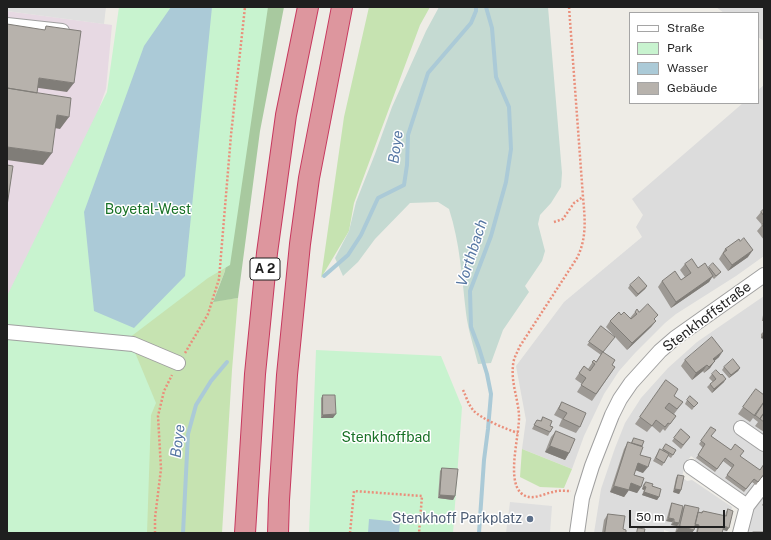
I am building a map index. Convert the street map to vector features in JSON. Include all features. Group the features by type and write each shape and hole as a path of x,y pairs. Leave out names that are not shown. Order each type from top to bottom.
{"highway":[{"name":"A 2","path":"245,533 255,374 267,253 286,115 308,7"},
{"name":"A 2","path":"278,533 287,382 300,244 309,178 342,7"}],"street":[{"path":"7,25 72,32"},
{"name":"Stenkhoffstraße","path":"577,533 583,494 604,432 620,399 660,351 675,338 764,275"},
{"path":"7,332 132,344 178,363"},
{"path":"741,428 764,444"},
{"path":"691,467 747,506"},
{"path":"740,533 747,506 764,484"}],"path":[{"path":"155,533 155,518 161,469 158,416 164,391 178,363 208,314 219,279 231,135 245,7"},
{"path":"569,7 584,197 584,238 581,250 514,357 512,374 519,416 514,475 520,492 527,497 537,497 563,490 583,494"},
{"path":"554,222 564,219 574,203 584,197"},
{"path":"463,390 473,410 478,414 506,429 518,433"},
{"path":"350,533 354,491 422,496 419,533"}],"shaded area":[{"path":"7,7 106,7 104,24 7,11"},
{"path":"716,7 764,7 764,41 759,38 759,12 723,12"},
{"path":"7,11 112,25 106,89 73,180 7,326"},
{"path":"764,85 764,256 736,276 676,314 635,353 619,371 604,394 584,436 572,469 522,449 526,420 516,366 564,302 642,237 636,227 643,215 632,199 742,104 759,104 759,89"},
{"path":"764,296 764,474 747,498 695,461 695,459 691,456 685,464 682,477 687,481 692,480 732,507 727,533 670,533 664,530 664,533 594,533 601,489 615,448 625,423 641,398 668,368 697,342"},
{"path":"764,492 764,533 745,533 754,507"},
{"name":"Stenkhoff Parkplatz","path":"510,502 552,506 550,533 506,533"}],"green space":[{"name":"Boyetal-West","path":"119,7 268,7 230,265 208,278 129,338 156,403 151,415 147,533 7,533 7,296 107,92"},
{"path":"257,7 225,271 213,301 238,298 222,533 7,533"},
{"path":"257,7 284,7 260,131 238,298 213,302 225,271 243,97"},
{"path":"369,7 430,7 420,25 354,203 349,231 321,278 344,117"},
{"path":"439,7 548,7 562,173 561,187 551,203 540,215 538,224 545,251 542,261 525,286 529,292 503,330 491,363 478,364 467,319 458,248 449,209 438,202 410,203 375,239 358,262 343,276 335,258 349,231 356,202 392,107 426,31"},
{"name":"Stenkhoffbad","path":"316,350 441,356 462,407 453,533 309,533"},
{"path":"522,449 572,469 564,488 540,487 520,477"}],"water":[{"path":"171,7 212,7 185,276 134,328 94,311 84,212 144,46"},
{"path":"369,519 400,522 399,533 368,533"}],"building":[{"path":"7,24 45,30 46,26 81,31 74,83 39,78 37,93 7,88"},
{"path":"7,88 71,98 69,117 57,115 52,153 7,147"},
{"path":"7,165 13,166 7,206"},
{"path":"764,209 764,216 761,212"},
{"path":"744,238 753,250 732,265 723,253 727,250 725,249 739,239 740,241"},
{"path":"692,259 698,268 705,263 713,276 676,302 662,281 675,271 681,280 691,273 685,264"},
{"path":"713,263 721,272 716,276 709,267"},
{"path":"639,277 647,286 638,294 630,285"},
{"path":"648,304 658,315 654,319 656,321 632,343 610,321 619,312 621,315 624,312 631,319 637,314 635,312 637,309 639,312"},
{"path":"601,326 615,337 603,352 589,342"},
{"path":"712,337 723,351 713,359 715,361 709,367 707,365 696,373 685,360"},
{"path":"603,352 615,360 612,365 615,367 596,394 581,385 586,378 579,373 584,366 590,371 595,364 592,362 594,360 596,362"},
{"path":"733,359 740,368 731,375 724,367"},
{"path":"716,370 726,379 714,389 710,384 716,379 712,374"},
{"path":"666,380 678,389 674,396 683,402 677,409 669,403 665,408 676,416 670,424 668,423 665,427 656,420 652,426 640,417"},
{"path":"756,389 764,395 764,402 755,416 743,407"},
{"path":"323,395 335,395 336,414 323,415"},
{"path":"690,396 698,403 694,407 687,400"},
{"path":"562,402 586,413 580,427 563,419 567,413 559,409"},
{"path":"764,402 764,413 760,419 755,415"},
{"path":"764,413 764,422 760,419"},
{"path":"543,417 552,421 550,426 553,427 550,432 534,425 537,420 541,421"},
{"path":"711,427 716,430 711,436 731,450 735,444 744,451 740,456 760,470 764,464 764,474 758,482 754,479 746,489 727,475 734,465 725,458 717,469 698,455 705,444 701,441"},
{"path":"681,429 690,437 683,445 674,438"},
{"path":"556,431 575,439 569,453 550,446"},
{"path":"634,438 644,441 642,446 632,443"},
{"path":"628,442 643,447 640,455 651,458 648,467 638,463 634,475 644,478 641,487 631,483 629,490 614,486"},
{"path":"666,444 676,450 673,455 663,449"},
{"path":"660,449 669,454 664,463 656,458"},
{"path":"442,468 458,469 455,496 440,495"},
{"path":"678,475 684,476 681,490 675,489"},
{"path":"646,482 661,489 659,497 644,492"},
{"path":"672,503 683,506 679,523 674,522 674,519 669,518"},
{"path":"685,505 699,508 694,530 680,526"},
{"path":"728,509 733,511 729,528 724,526 722,533 697,533 699,525 695,524 698,512 702,513 703,511 726,516"},
{"path":"608,514 625,516 623,529 626,530 626,533 605,533"},
{"path":"638,528 645,529 644,533 637,533"},
{"path":"764,532 764,533 753,533"}],"waterway":[{"name":"Boye","path":"324,276 348,255 361,235 378,198 404,185 407,165 408,135 428,73 471,23 476,7"},
{"name":"Vorthbach","path":"479,533 484,460 491,394 487,374 471,327 470,291 491,236 506,182 511,149 509,107 496,77 492,28 486,7"},
{"name":"Boye","path":"183,533 188,434 196,405 211,381 227,362"}],"place":[{"name":"Stenkhoff Parkplatz","path":"530,519"}]}
